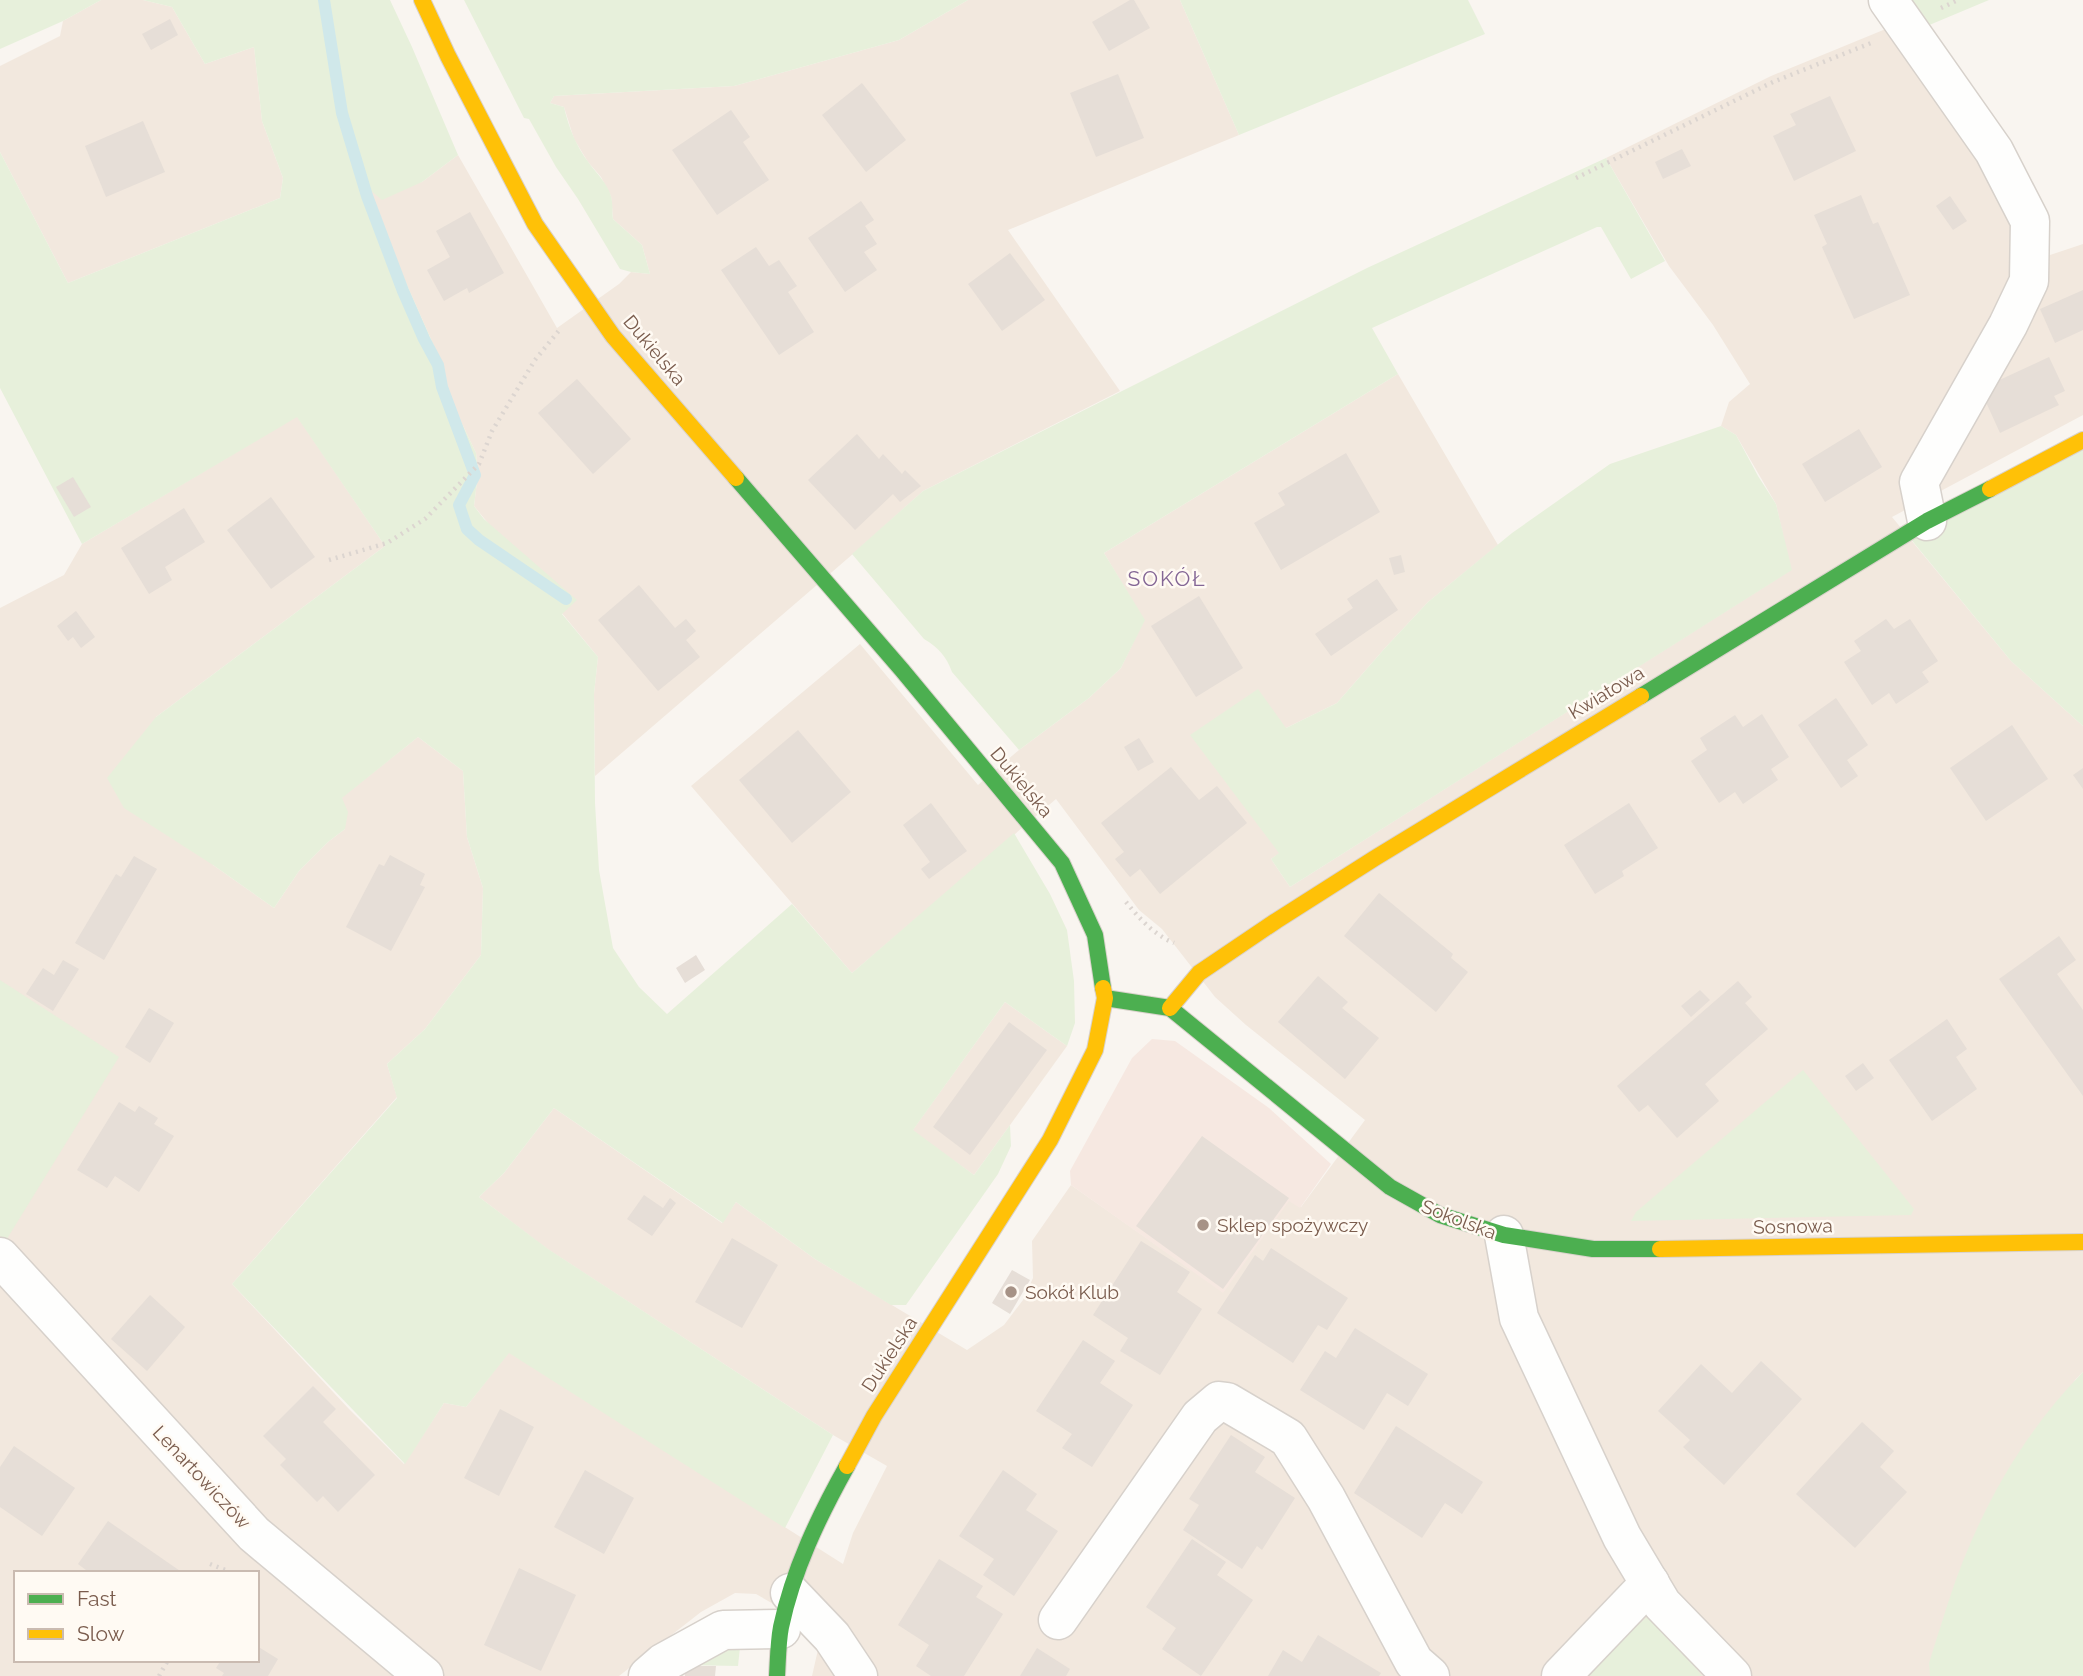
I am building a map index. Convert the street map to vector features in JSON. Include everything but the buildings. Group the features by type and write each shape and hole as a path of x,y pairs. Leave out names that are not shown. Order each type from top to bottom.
{"street":[{"name":"Dukielska","path":"422,0 535,224 613,335 902,670 1062,863 1095,935 1105,998 1095,1050 1050,1140 874,1416 821,1513 786,1611 776,1676"},
{"path":"1897,14 1994,151 2030,221 2029,281 2008,326 1919,482 1927,521"},
{"name":"Kwiatowa","path":"1170,1008 1199,973 1395,846 1927,521 2083,440"},
{"path":"1105,998 1170,1008"},
{"name":"Sokolska","path":"1170,1008 1394,1190 1440,1215 1504,1235 1520,1318 1622,1537 1662,1604 1732,1676"},
{"name":"Sosnowa","path":"1504,1235 1593,1249 2083,1242"},
{"name":"Lenartowiczów","path":"0,1257 254,1534 424,1676"},
{"path":"1058,1620 1200,1417 1219,1401 1227,1402 1288,1438 1326,1498 1414,1662 1430,1676"},
{"path":"1561,1676 1650,1583"},
{"path":"648,1676 663,1663 723,1630 786,1611 832,1637 858,1676"}],"path":[{"path":"1576,178 1773,82 1897,14"},
{"path":"329,559 387,543 425,519 479,464 492,431 535,360 587,298"},
{"path":"210,1564 228,1571"}],"shaded area":[{"path":"101,0 143,0 172,7 205,64 254,47 262,121 283,178 280,198 68,283 0,152 0,66 60,36 63,21"},
{"path":"968,0 1180,0 1239,135 1008,230 1120,391 923,491 595,776 594,694 598,657 474,506 478,473 476,453 445,388 442,364 391,249 369,188 422,182 458,155 557,328 619,284 631,272 650,274 642,245 613,219 611,196 574,139 564,107 550,103 554,96 734,86 899,40"},
{"path":"1893,26 2012,212 2011,268 2083,244 2083,415 1892,517 2011,661 2083,726 2083,1372 2075,1380 1930,1676 1702,1676 1698,1673 1578,1676 812,1676 822,1632 756,1594 735,1593 701,1612 619,1676 0,1676 0,608 64,575 82,544 297,416 385,546 156,717 213,865 274,908 299,871 345,829 341,798 418,737 463,771 467,837 483,888 481,955 425,1029 387,1064 397,1097 232,1284 404,1464 444,1403 466,1407 509,1352 843,1564 853,1533 887,1466 833,1435 546,1248 479,1197 504,1173 554,1108 722,1223 736,1202 815,1259 967,1350 1004,1325 1023,1300 1033,1278 1032,1241 1071,1185 1223,1292 1289,1200 1301,1207 1365,1120 1215,997 1162,929 1139,910 1056,799 852,973 691,786 860,644 978,785 1019,750 1089,698 1121,668 1144,620 1104,553 1398,374 1498,545 1428,602 1337,703 1286,728 1280,853 1271,859 1290,887 1791,570 1776,504 1736,435 1721,426 1729,402 1750,384 1713,325 1669,266 1606,158 1771,76"},
{"path":"1005,1002 1067,1046 974,1175 912,1131"},
{"path":"1152,1039 1175,1041 1269,1108 1331,1164 1300,1208 1289,1201 1223,1293 1071,1185 1070,1171 1132,1058"}],"green space":[{"path":"0,0 101,0 63,21 0,49"},
{"path":"143,0 390,0 458,155 422,182 382,200 369,189 391,249 442,364 445,388 476,453 478,473 474,506 484,519 577,600 562,614 598,657 594,694 599,870 613,948 639,987 667,1014 792,904 852,973 1014,833 1050,894 1067,930 1074,981 1075,1023 1067,1046 1005,1002 913,1130 974,1175 1010,1125 1011,1146 998,1174 906,1305 891,1305 815,1259 736,1202 723,1223 554,1108 504,1173 479,1197 548,1249 833,1435 785,1528 509,1353 466,1407 444,1403 405,1464 232,1284 397,1098 387,1064 425,1029 481,955 483,888 467,837 463,771 418,737 342,798 348,812 345,829 299,871 274,908 124,808 107,778 156,717 385,546 297,417 82,544 0,388 0,152 68,283 280,198 283,178 262,121 254,47 205,64 172,7"},
{"path":"464,0 968,0 899,40 734,86 554,96 550,103 564,107 584,157 609,191 613,219 642,245 650,274 620,269 529,119 524,118"},
{"path":"1180,0 1468,0 1485,34 1239,135"},
{"path":"1911,0 1989,0 1927,26"},
{"path":"1606,158 1665,261 1631,279 1601,227 1597,227 1372,328 1398,374 1104,553 1145,620 1121,668 1089,698 1019,750 952,672 941,653 924,639 852,554 923,491 1367,268"},
{"path":"1721,426 1736,435 1776,504 1792,570 1290,887 1271,859 1279,853 1190,735 1258,689 1286,728 1337,703 1428,602 1512,533 1610,464"},
{"path":"2083,443 2083,726 2011,661 1909,537"},
{"path":"0,980 119,1057 5,1242 0,1236"},
{"path":"1803,1070 1914,1209 1911,1215 1631,1221 1636,1212"},
{"path":"2083,1372 2083,1676 1930,1676 1929,1663 1949,1599 1986,1510 2029,1437"},
{"path":"1654,1611 1702,1676 1578,1676"},
{"path":"741,1638 738,1666 684,1665 683,1676 658,1676"}],"waterway":[{"path":"324,0 342,113 367,196 403,291 438,365 442,387 475,475 459,505 467,529 566,599"}],"traffic: fast":[{"path":"736,478 902,670 1062,863 1095,935 1103,988"},
{"path":"1641,696 1927,521 1990,489"},
{"path":"1105,998 1170,1008 1390,1187 1440,1215 1504,1235 1593,1249 1660,1249"},
{"path":"777,1676 781,1627 792,1585 817,1524 847,1466"}],"traffic: slow":[{"path":"422,0 535,224 613,336 736,478"},
{"path":"1990,489 2083,440"},
{"path":"1170,1008 1199,973 1276,921 1641,696"},
{"path":"847,1466 874,1416 1050,1140 1095,1050 1105,998 1103,988"},
{"path":"1660,1249 2083,1242"}],"place":[{"name":"Sklep spożywczy","path":"1203,1225"},
{"name":"Sokół Klub","path":"1011,1292"}],"district":[{"name":"SOKÓŁ","path":"1167,578"}]}
